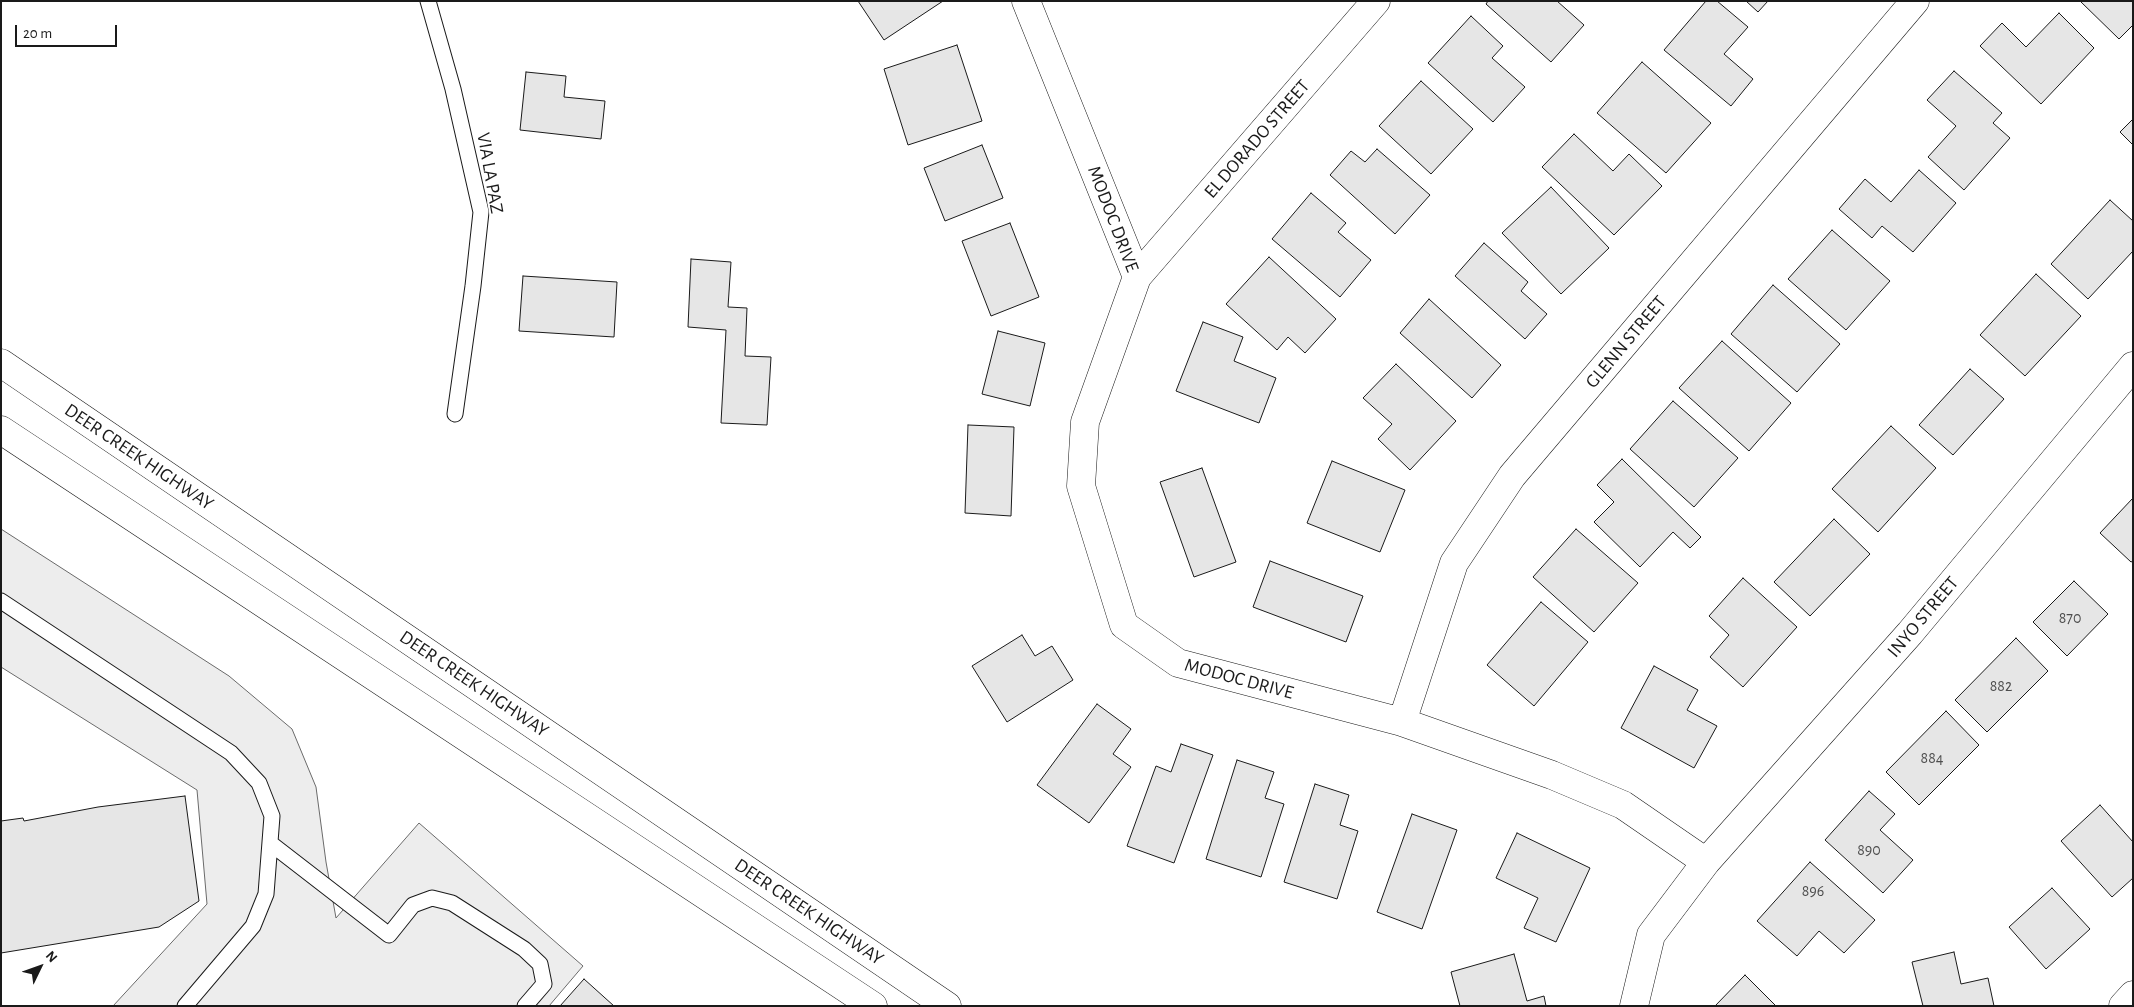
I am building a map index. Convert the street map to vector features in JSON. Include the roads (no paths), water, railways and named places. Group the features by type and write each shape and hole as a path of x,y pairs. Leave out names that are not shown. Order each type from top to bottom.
{"street":[{"name":"MODOC DRIVE","path":"1026,1 1137,277 1085,422 1081,486 1124,625 1178,664 1402,722 1552,775 1623,805 1706,862"},
{"name":"EL DORADO STREET","path":"1137,277 1376,1"},
{"name":"GLENN STREET","path":"1402,722 1454,563 1512,476 1915,1"},
{"name":"DEER CREEK HIGHWAY","path":"1,363 947,1006"},
{"name":"INYO STREET","path":"1706,862 1910,633 2133,366"},
{"path":"1,430 874,1006"},
{"path":"1634,1006 1651,935 1706,862"},
{"path":"2123,1006 2133,995"}],"lane":[{"name":"VIA LA PAZ","path":"428,1 454,89 480,212 473,286 455,414"},
{"path":"1,601 232,753 259,783 272,816 266,894 253,926 185,1006"},
{"path":"270,843 389,935 413,905 432,898 452,903 524,949 540,964 544,984 524,1006"}]}
